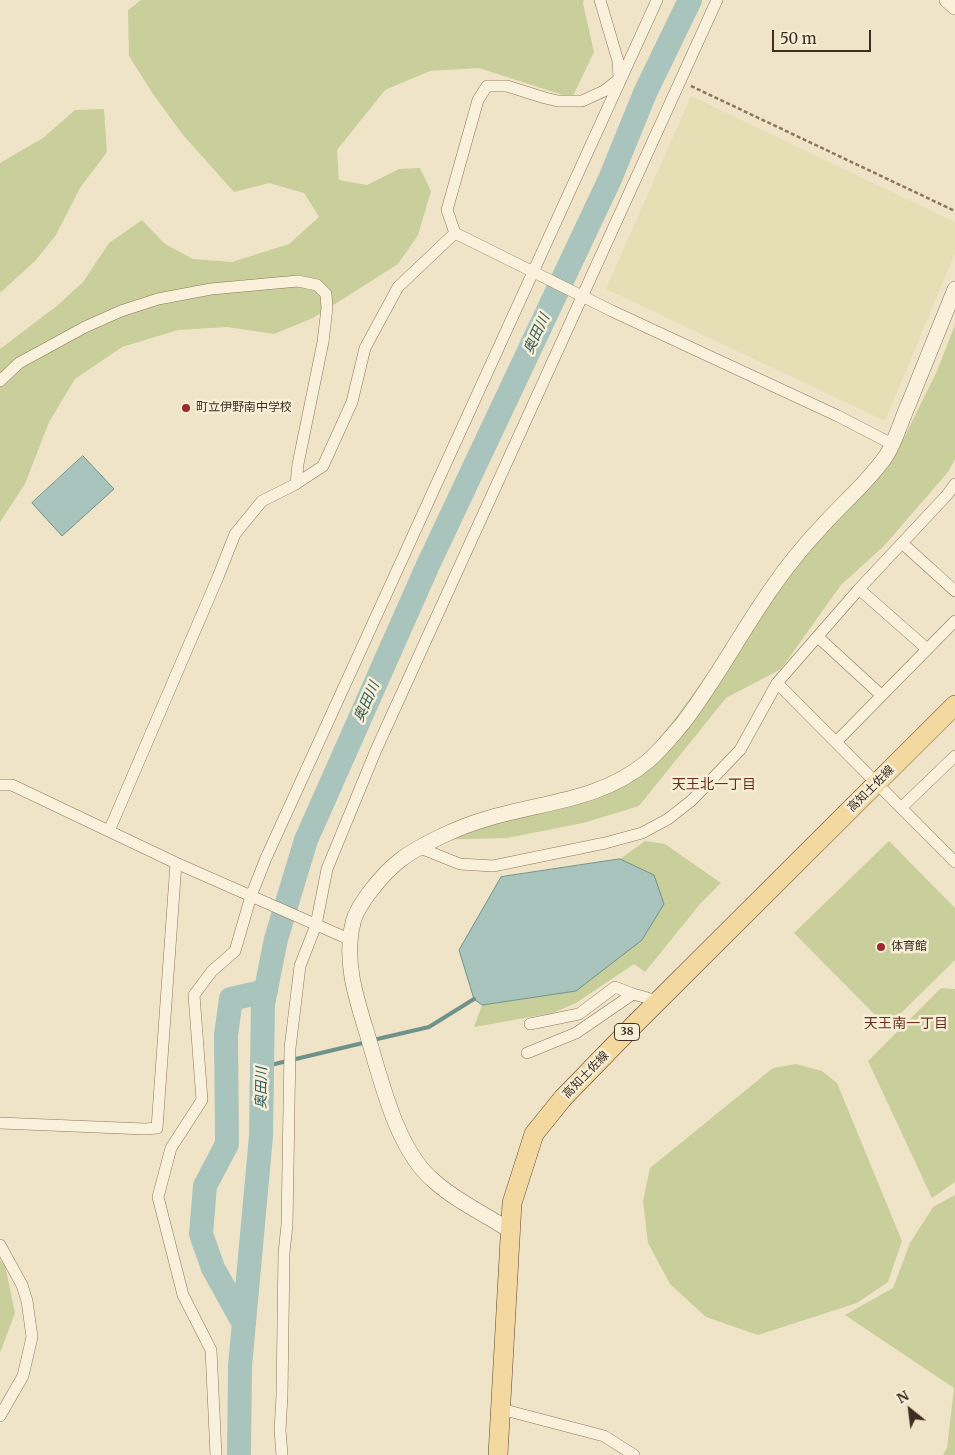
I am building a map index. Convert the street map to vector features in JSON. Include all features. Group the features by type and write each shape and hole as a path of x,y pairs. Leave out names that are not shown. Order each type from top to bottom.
{"main road":[{"name":"高知土佐線","path":"498,1455 509,1230 514,1196 534,1134 563,1098 658,1001 955,705"}],"street":[{"path":"600,0 618,61 620,79"},
{"path":"216,1455 211,1350 183,1295 158,1196 171,1148 202,1100 194,995 212,971 235,951 251,896 266,858 656,0"},
{"path":"282,1455 280,1430 284,1254 287,1225 290,1048 300,966 316,925 327,868 372,759 717,0"},
{"path":"947,0 955,6"},
{"path":"620,79 604,91 582,101 558,101 507,86 487,86 478,100 447,210 455,233 582,296 838,416 892,444"},
{"path":"109,831 235,534 262,501 296,484 323,466 352,402 365,348 398,287 455,233"},
{"path":"0,381 19,363 85,327 121,311 158,299 211,289 298,281 317,285 326,294 327,308 323,342 298,464 296,484"},
{"path":"509,1230 434,1182 422,1170 410,1153 389,1106 354,992 349,956 352,924 358,910 399,861 420,848 485,819 560,803 598,790 630,774 648,761 670,740 702,698 773,585 822,526 867,480 887,455 955,290"},
{"path":"420,848 460,864 493,866 605,843 642,833 668,819 691,801 740,750 777,683 902,544 951,499 955,484"},
{"path":"902,544 955,591"},
{"path":"859,590 926,648"},
{"path":"836,742 955,620"},
{"path":"818,636 880,695"},
{"path":"777,683 955,862"},
{"path":"901,808 952,764"},
{"path":"0,784 12,785 176,863 351,940"},
{"path":"0,1123 157,1128 176,863"},
{"path":"530,1024 579,1014 615,987 658,1001"},
{"path":"527,1053 576,1033 633,994"},
{"path":"0,1245 22,1285 27,1301 32,1337 24,1376 8,1406 0,1416"},
{"path":"501,1410 604,1436 634,1455"}],"path":[{"path":"680,81 955,211"}],"shaded area":[{"path":"691,96 955,222 955,253 885,421 606,289"}],"green space":[{"path":"141,0 584,0 583,3 594,52 572,98 479,68 430,71 385,90 337,150 339,180 367,185 399,169 420,168 431,191 418,235 398,264 313,318 274,334 227,327 178,330 122,347 75,379 49,422 25,484 0,522 0,349 58,305 83,282 109,243 142,220 165,244 193,259 232,262 289,244 319,217 304,193 269,183 234,192 183,135 153,94 129,56 128,10"},
{"path":"104,109 107,152 80,188 56,235 36,260 0,293 0,163 43,138 75,110"},
{"path":"955,325 955,459 948,472 884,546 841,585 781,669 726,698 639,806 583,823 507,838 431,840 624,781 674,720 767,592 845,497 904,438 937,371"},
{"path":"645,841 665,844 721,883 700,904 645,972 634,964 576,1003 553,1013 474,1027 482,1005 576,991 654,875 620,859"},
{"name":"体育館","path":"889,841 955,908 955,960 887,1027 794,933"},
{"path":"941,988 955,989 955,1182 932,1198 868,1061"},
{"path":"796,1064 822,1071 837,1083 902,1241 888,1282 857,1303 758,1335 706,1317 670,1284 648,1243 643,1201 650,1168 773,1068"},
{"path":"955,1195 955,1455 943,1455 947,1448 954,1388 845,1315 893,1288 910,1243 933,1207"},
{"path":"0,1260 5,1265 15,1313 0,1353"}],"water":[{"path":"83,456 114,489 62,536 32,503"},
{"path":"620,859 654,875 664,904 642,940 576,991 482,1005 474,999 459,950 501,877"}],"waterway":[{"name":"奥田川","path":"239,1455 240,1366 261,1136 263,1004 276,939 306,840 428,565 610,179 645,93 690,0"},
{"path":"244,1324 213,1268 201,1234 205,1186 227,1144 226,1035 231,999 266,991"},
{"path":"373,1040 429,1027 474,999"},
{"path":"262,1067 367,1042"}],"place":[{"name":"町立伊野南中学校","path":"186,408"},
{"name":"体育館","path":"881,947"}],"district":[{"name":"天王北一丁目","path":"714,785"},
{"name":"天王南一丁目","path":"906,1024"}]}
